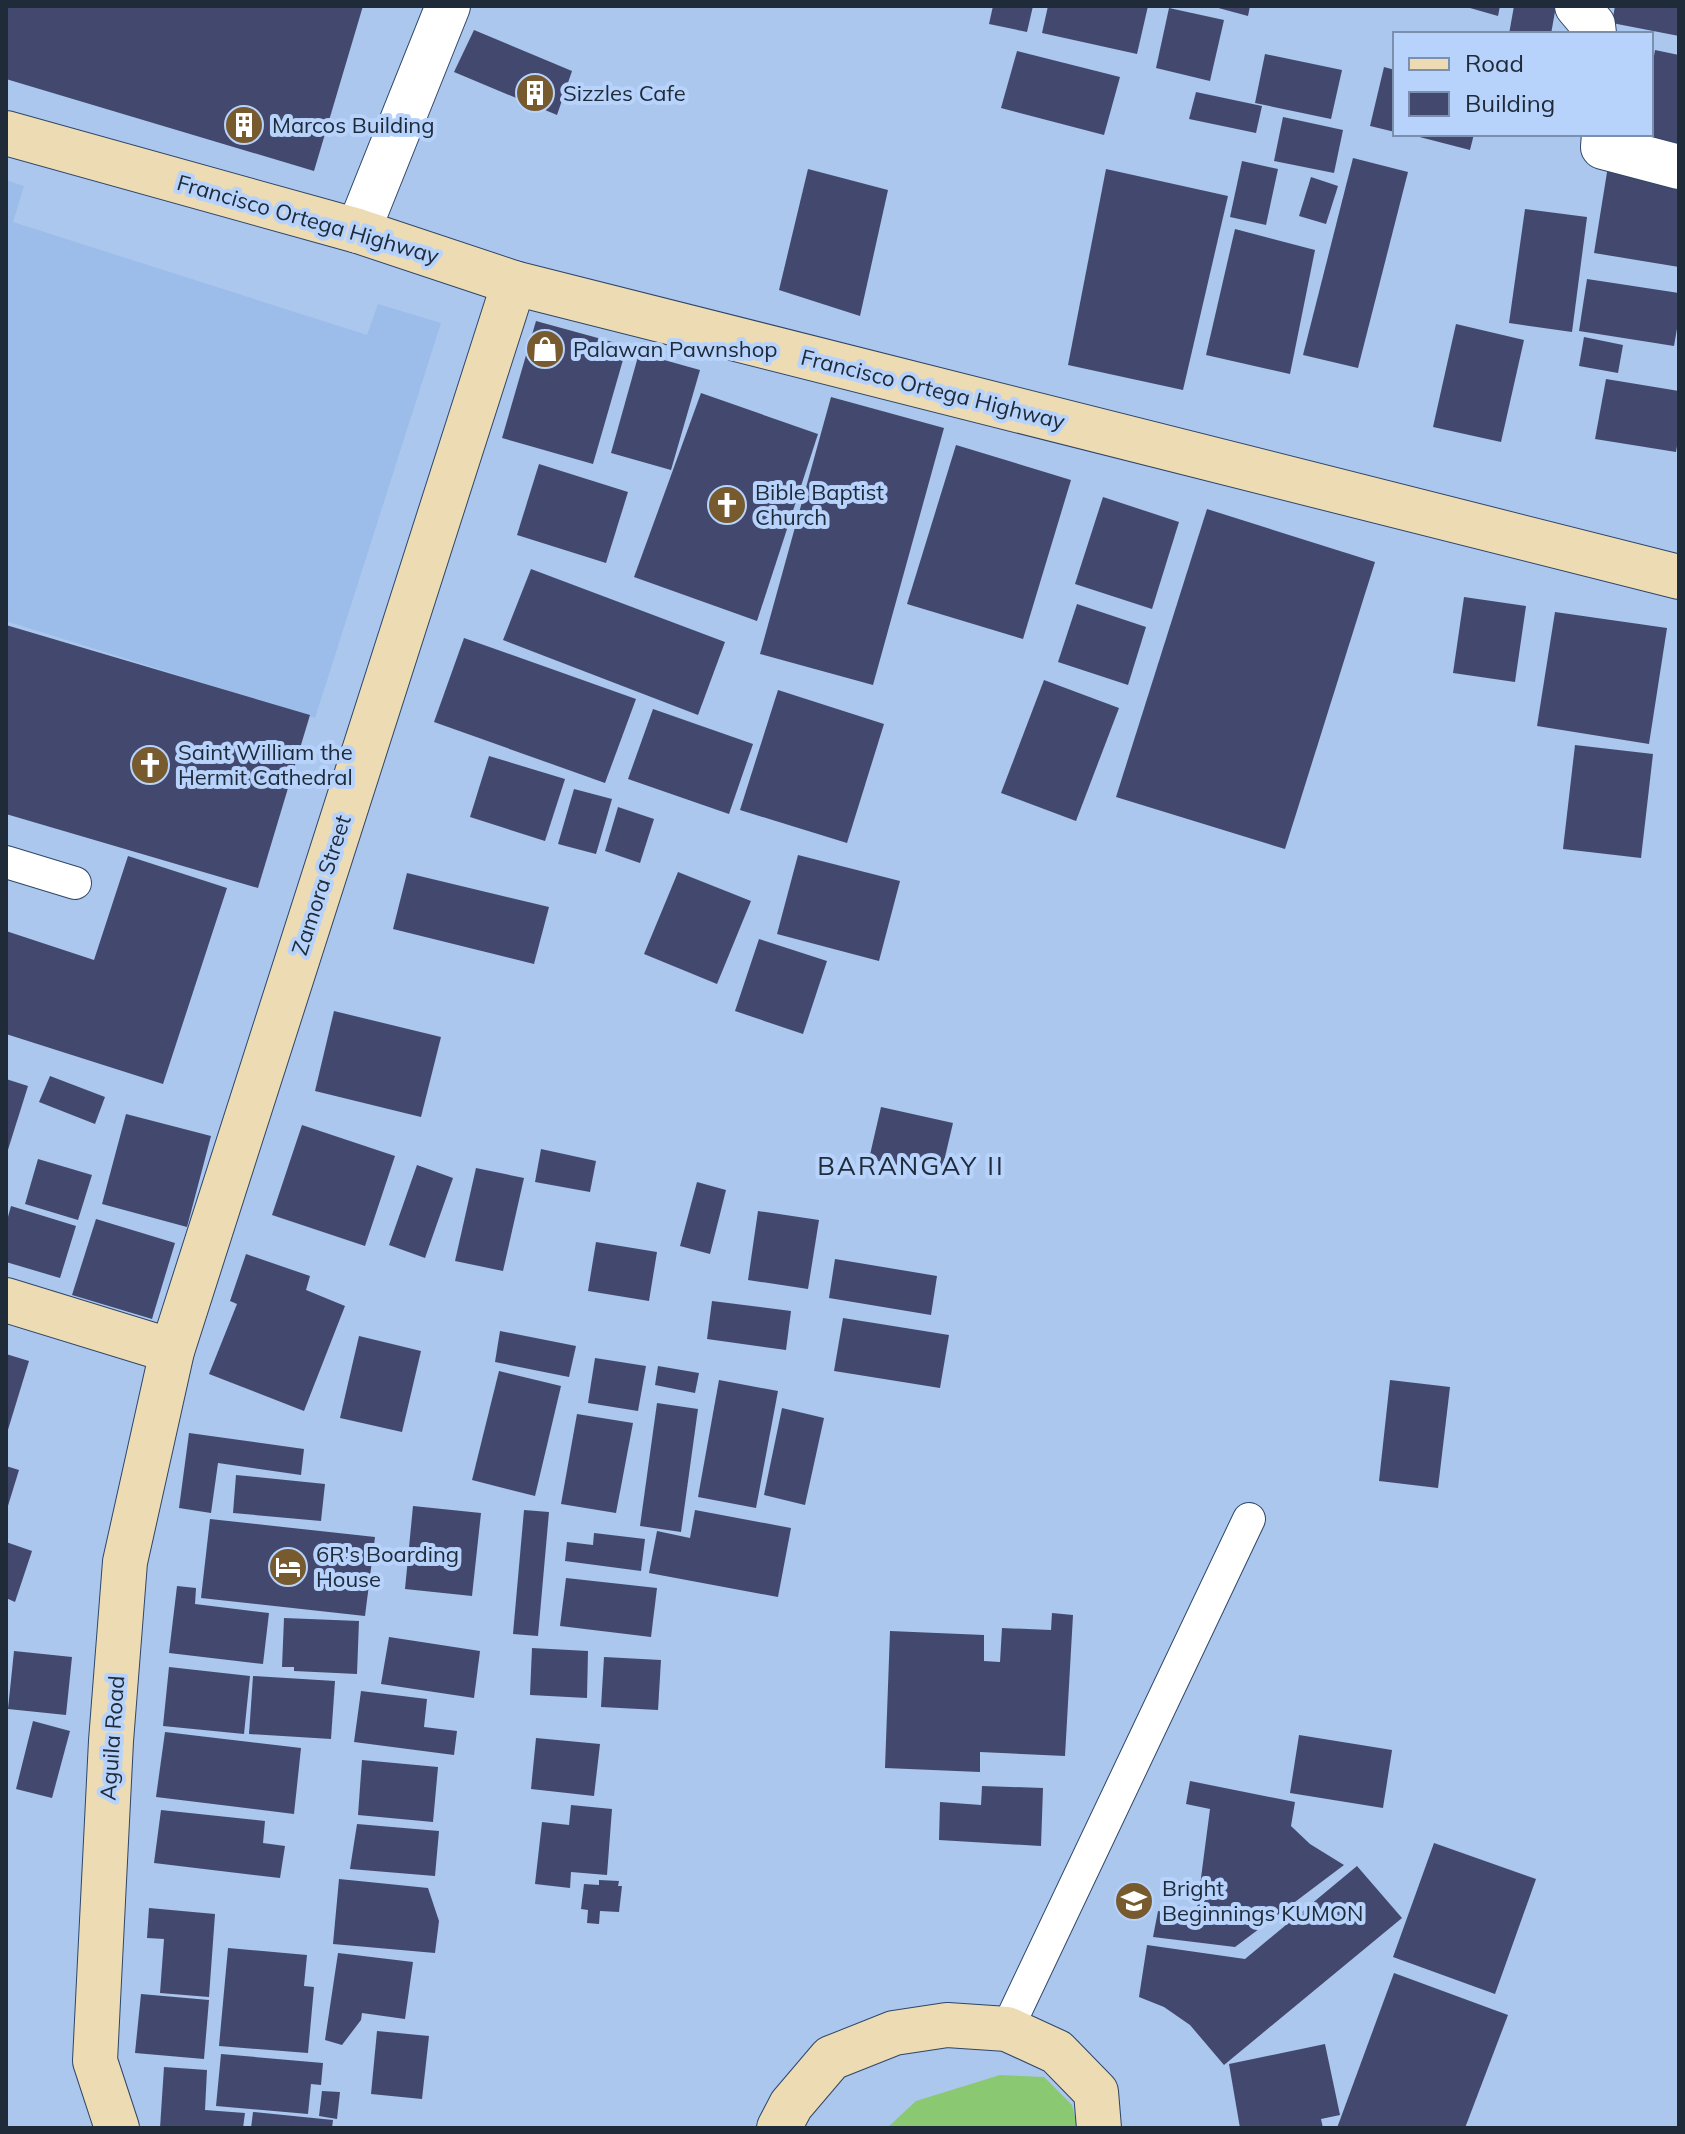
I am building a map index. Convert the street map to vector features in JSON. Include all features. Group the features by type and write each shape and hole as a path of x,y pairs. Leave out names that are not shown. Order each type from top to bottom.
{"street":[{"path":"358,231 448,6"},
{"path":"1577,6 1593,25 1594,32"},
{"name":"Francisco Ortega Highway","path":"6,133 358,231 514,283 1679,577"},
{"path":"1604,136 1603,147 1679,167"},
{"name":"Zamora Street","path":"172,1351 514,283"},
{"path":"6,1300 172,1351"},
{"name":"Aguila Road","path":"117,2128 95,2061 111,1741 125,1562 172,1351"},
{"path":"779,2128 791,2105 831,2058 894,2033 947,2025 1007,2029 1057,2052 1096,2092 1099,2128"}],"lane":[{"path":"6,862 75,883"},
{"path":"1007,2029 1249,1519"}],"shaded area":[{"path":"6,180 24,186 13,222 367,335 378,304 441,323 315,718 6,621"}],"green space":[{"path":"1000,2075 1044,2077 1072,2105 1078,2128 887,2128 916,2101"}],"building":[{"name":"Marcos Building","path":"6,6 363,6 314,171 6,79"},
{"path":"993,6 1033,6 1027,32 989,24"},
{"path":"1048,6 1148,6 1137,54 1042,33"},
{"path":"1211,6 1250,6 1248,16"},
{"path":"1463,6 1500,6 1498,16"},
{"path":"1514,6 1556,6 1551,32 1509,32"},
{"path":"1615,6 1679,6 1679,36 1612,23"},
{"path":"1169,8 1224,20 1210,81 1156,68"},
{"name":"Sizzles Cafe","path":"474,30 572,71 557,115 454,72"},
{"path":"1655,50 1679,55 1679,154 1639,147 1641,136 1653,136"},
{"path":"1017,51 1120,77 1104,135 1001,108"},
{"path":"1265,54 1342,70 1331,119 1255,103"},
{"path":"1384,67 1393,69 1393,132 1370,126"},
{"path":"1196,92 1262,106 1256,133 1189,119"},
{"path":"1283,117 1343,130 1334,173 1274,161"},
{"path":"1416,136 1474,136 1470,150"},
{"path":"1353,158 1408,172 1358,368 1303,355"},
{"path":"1242,161 1278,169 1266,225 1230,217"},
{"path":"1608,166 1679,177 1679,267 1594,253"},
{"path":"808,169 888,190 860,316 779,290"},
{"path":"1106,169 1228,196 1183,390 1068,365"},
{"path":"1311,177 1338,186 1326,224 1299,216"},
{"path":"1525,209 1587,217 1572,332 1509,323"},
{"path":"1235,229 1315,250 1290,374 1206,355"},
{"path":"1587,279 1679,293 1674,346 1579,331"},
{"path":"536,321 627,346 593,464 502,438"},
{"path":"1456,324 1524,340 1501,442 1433,427"},
{"path":"1584,337 1623,345 1618,373 1579,366"},
{"path":"639,353 700,370 671,470 611,453"},
{"path":"1606,379 1679,391 1676,452 1595,439"},
{"name":"Bible Baptist Church","path":"701,393 818,434 757,621 634,577"},
{"path":"831,397 944,428 873,685 760,654"},
{"path":"956,445 1071,480 1023,639 907,604"},
{"path":"539,464 628,492 606,563 517,535"},
{"path":"1103,497 1179,522 1152,609 1075,584"},
{"path":"1207,509 1375,562 1285,849 1116,797"},
{"path":"531,569 725,642 698,715 503,640"},
{"path":"1464,597 1526,606 1515,682 1453,673"},
{"path":"1077,604 1146,627 1128,685 1058,662"},
{"path":"1555,612 1667,628 1649,744 1537,726"},
{"name":"Saint William the Hermit Cathedral","path":"6,625 310,715 258,888 6,814"},
{"path":"464,638 636,699 605,783 434,722"},
{"path":"1044,680 1119,708 1076,821 1001,793"},
{"path":"778,690 884,724 847,843 740,810"},
{"path":"653,709 753,744 729,814 628,779"},
{"path":"1575,745 1653,754 1641,858 1563,849"},
{"path":"489,756 565,779 545,841 470,817"},
{"path":"574,789 612,799 596,854 558,844"},
{"path":"618,807 654,819 640,863 605,851"},
{"path":"798,855 900,881 879,961 777,934"},
{"path":"128,856 227,888 163,1084 6,1034 6,931 94,960"},
{"path":"678,872 751,901 717,984 644,954"},
{"path":"407,873 549,907 534,964 393,929"},
{"path":"759,939 827,961 803,1034 735,1011"},
{"path":"334,1011 441,1037 421,1117 315,1091"},
{"path":"50,1076 105,1097 95,1124 39,1102"},
{"path":"6,1079 28,1086 7,1153 6,1153"},
{"path":"881,1107 953,1123 941,1174 869,1159"},
{"path":"126,1114 211,1136 187,1227 102,1204"},
{"path":"302,1125 395,1156 365,1246 272,1215"},
{"path":"541,1149 596,1161 590,1192 535,1182"},
{"path":"38,1159 92,1175 78,1220 25,1204"},
{"path":"417,1165 453,1178 425,1258 389,1245"},
{"path":"476,1168 524,1178 503,1271 455,1261"},
{"path":"697,1182 726,1190 710,1254 680,1246"},
{"path":"11,1206 76,1226 60,1278 6,1262 6,1224"},
{"path":"758,1211 819,1220 808,1289 748,1280"},
{"path":"96,1219 175,1243 152,1319 72,1295"},
{"path":"596,1242 657,1252 649,1301 588,1291"},
{"path":"246,1254 310,1276 306,1290 345,1306 304,1411 209,1374 237,1304 230,1301"},
{"path":"835,1259 937,1276 931,1315 829,1298"},
{"path":"712,1301 791,1311 786,1350 707,1339"},
{"path":"843,1318 949,1335 940,1388 834,1371"},
{"path":"500,1331 576,1346 569,1377 495,1362"},
{"path":"359,1336 421,1351 402,1432 340,1418"},
{"path":"6,1354 29,1361 7,1433 6,1433"},
{"path":"595,1358 646,1366 638,1411 588,1403"},
{"path":"658,1366 699,1373 695,1393 655,1385"},
{"path":"499,1371 561,1386 535,1496 472,1480"},
{"path":"719,1380 778,1391 756,1508 698,1497"},
{"path":"1390,1380 1450,1387 1438,1488 1379,1481"},
{"path":"657,1403 698,1409 681,1532 640,1526"},
{"path":"782,1408 824,1418 805,1505 764,1495"},
{"path":"577,1414 633,1423 616,1513 561,1504"},
{"path":"189,1433 304,1449 301,1475 218,1463 211,1513 179,1508"},
{"path":"6,1466 19,1470 7,1509 6,1508"},
{"path":"236,1475 325,1484 321,1521 233,1513"},
{"path":"413,1506 481,1513 472,1596 405,1589"},
{"path":"524,1510 549,1512 538,1636 513,1634"},
{"path":"695,1510 791,1528 778,1597 649,1573 657,1531 690,1538"},
{"name":"6R's Boarding House","path":"210,1519 375,1537 365,1616 201,1598"},
{"path":"594,1533 645,1539 641,1571 565,1561 567,1542 593,1545"},
{"path":"6,1542 32,1551 15,1602 6,1598"},
{"path":"566,1578 657,1588 651,1637 560,1626"},
{"path":"177,1586 196,1588 195,1604 269,1613 263,1664 169,1653"},
{"path":"1052,1613 1073,1615 1065,1756 980,1752 980,1772 885,1768 890,1631 984,1635 984,1661 1000,1662 1002,1628 1051,1630"},
{"path":"284,1618 359,1621 357,1674 294,1671 294,1667 282,1667"},
{"path":"389,1637 480,1651 474,1698 381,1684"},
{"path":"532,1648 588,1651 587,1698 530,1695"},
{"path":"14,1651 72,1657 66,1715 8,1709"},
{"path":"604,1657 661,1660 658,1710 601,1707"},
{"path":"169,1667 250,1676 244,1734 163,1726"},
{"path":"253,1676 335,1681 331,1739 249,1734"},
{"path":"361,1691 427,1699 424,1727 457,1731 454,1755 354,1742"},
{"path":"33,1721 70,1731 52,1798 16,1789"},
{"path":"165,1732 301,1748 294,1814 156,1797"},
{"path":"1299,1735 1392,1750 1383,1808 1290,1793"},
{"path":"536,1738 600,1744 594,1796 531,1789"},
{"path":"362,1760 438,1767 433,1822 358,1815"},
{"path":"1190,1781 1295,1802 1291,1826 1310,1844 1344,1865 1235,1947 1153,1937 1158,1911 1196,1916 1210,1809 1186,1804"},
{"path":"982,1786 1043,1788 1041,1846 939,1840 940,1802 981,1805"},
{"path":"571,1805 612,1809 607,1875 571,1872 570,1888 535,1884 542,1822 569,1825"},
{"path":"161,1810 265,1821 263,1843 285,1846 280,1878 154,1863"},
{"path":"357,1824 439,1831 435,1876 350,1869"},
{"path":"1434,1843 1536,1879 1495,1994 1393,1957"},
{"path":"1357,1866 1402,1918 1224,2065 1190,2025 1164,2007 1139,1997 1147,1945 1245,1959"},
{"path":"339,1879 428,1888 439,1921 435,1953 333,1944"},
{"path":"599,1880 619,1881 618,1886 622,1886 619,1912 600,1911 599,1924 587,1923 588,1910 581,1909 584,1884 599,1885"},
{"path":"149,1908 215,1914 209,1997 160,1993 164,1939 147,1938"},
{"path":"228,1948 307,1955 304,1986 314,1987 308,2053 219,2046"},
{"path":"338,1953 413,1962 405,2019 362,2013 361,2020 342,2045 325,2040"},
{"path":"1394,1973 1508,2015 1465,2128 1337,2128"},
{"path":"141,1994 209,2000 204,2059 135,2053"},
{"path":"377,2031 429,2036 422,2099 371,2094"},
{"path":"1325,2044 1340,2115 1321,2119 1323,2128 1240,2128 1229,2064"},
{"path":"221,2054 323,2063 321,2085 311,2084 308,2114 216,2106"},
{"path":"164,2067 207,2070 205,2110 245,2113 243,2128 160,2128"},
{"path":"322,2091 340,2092 337,2119 319,2116"},
{"path":"253,2112 333,2120 332,2128 251,2128"}],"place":[{"name":"Sizzles Cafe","path":"535,93"},
{"name":"Marcos Building","path":"244,125"},
{"name":"Palawan Pawnshop","path":"545,349"},
{"name":"Bible Baptist Church","path":"727,505"},
{"name":"Saint William the Hermit Cathedral","path":"150,765"},
{"name":"6R's Boarding House","path":"288,1567"},
{"name":"Bright Beginnings KUMON","path":"1134,1901"}],"district":[{"name":"BARANGAY II","path":"911,1165"}]}
